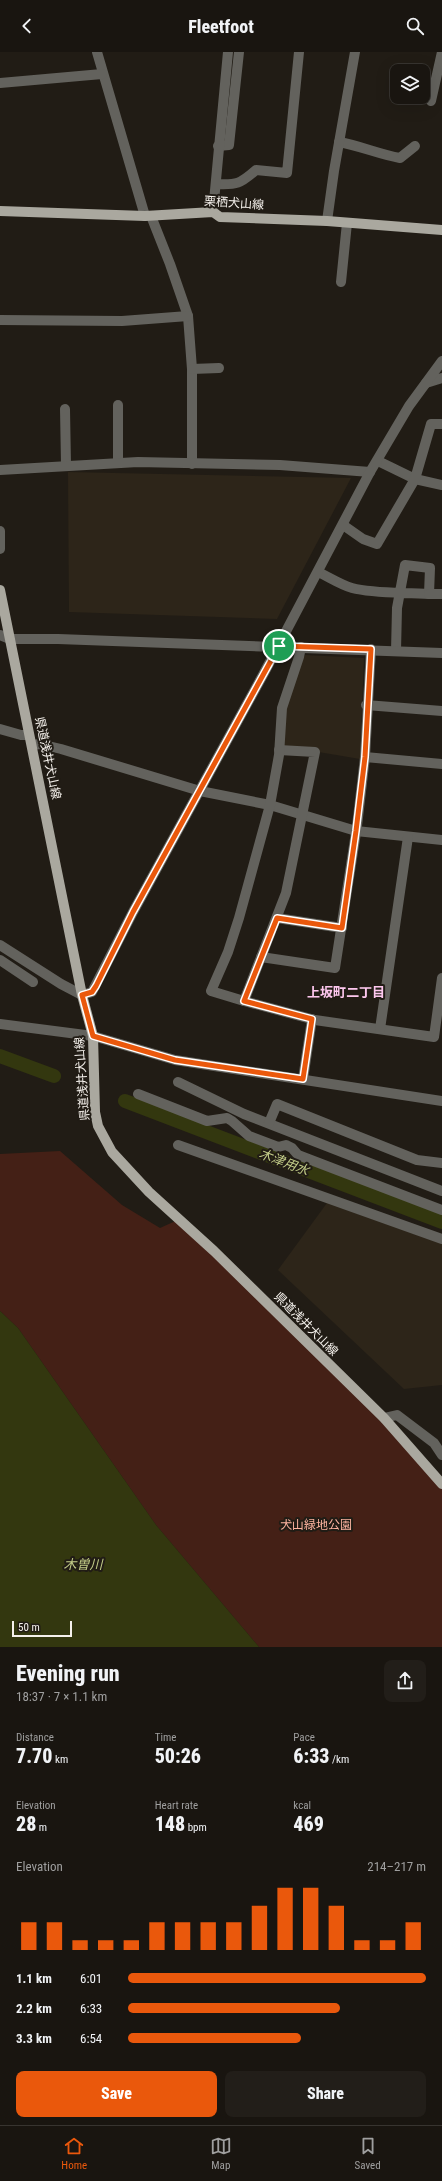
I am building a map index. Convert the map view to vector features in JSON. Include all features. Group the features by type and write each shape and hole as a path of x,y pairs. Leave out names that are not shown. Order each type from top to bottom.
{"main road":[{"name":"栗栖犬山線","path":"0,211 148,216 213,212 220,217 327,221 442,230"},
{"name":"県道浅井犬山線","path":"0,590 5,637 31,740 82,995 93,1036 95,1112 98,1126 112,1152 150,1192 214,1251 384,1418 442,1484"}],"street":[{"path":"97,52 102,74 148,216 188,316 192,369 192,464"},
{"path":"213,212 228,52"},
{"path":"218,146 229,145 238,52"},
{"path":"216,184 231,185 241,183 256,170 287,172 299,52"},
{"path":"327,221 355,52"},
{"path":"431,101 442,52"},
{"path":"0,83 102,74"},
{"path":"339,142 365,147 377,153 400,158 415,146"},
{"path":"341,282 347,223"},
{"path":"0,320 122,321 188,316"},
{"path":"0,945 61,984 82,995 92,992 133,912 279,646 370,472 378,461 409,406 442,361"},
{"path":"192,369 219,368"},
{"path":"426,383 442,378"},
{"path":"118,405 118,463"},
{"path":"65,409 66,465"},
{"path":"343,525 363,539 377,544 415,479 431,424 442,424"},
{"path":"378,461 415,479 442,484"},
{"path":"0,470 118,463 280,465 370,472"},
{"path":"0,531 0,549"},
{"path":"396,651 398,608 405,565 430,568 429,594"},
{"path":"318,572 352,588 442,594"},
{"path":"5,637 371,649 442,653"},
{"path":"301,647 282,708 279,750 270,805 239,918 228,952 211,992 312,1019 434,1037 442,978"},
{"path":"261,957 335,968 356,831 365,757 366,705 371,649"},
{"path":"366,705 442,711"},
{"path":"0,729 21,735 40,744 200,791 270,805 356,831 442,840"},
{"path":"244,1001 286,893 315,752 279,750"},
{"path":"365,757 442,764"},
{"path":"380,1030 408,837"},
{"path":"277,918 342,928"},
{"path":"0,960 33,982"},
{"path":"303,1079 312,1019"},
{"path":"0,1024 93,1036 175,1060 442,1101"},
{"path":"178,1082 214,1100 269,1123 442,1191"},
{"path":"138,1094 207,1121 227,1118 232,1120 249,1136 278,1147 286,1145 292,1148 298,1155 442,1210"},
{"path":"269,1123 277,1104 389,1147 417,1160 442,1163"},
{"path":"178,1145 442,1239"},
{"path":"384,1418 397,1415 438,1443 442,1455"}],"shaded area":[{"path":"68,472 351,478 277,619 69,612"},
{"path":"305,655 364,658 360,759 283,746 284,705"},
{"path":"327,1203 442,1244 442,1385 404,1389 278,1270"}],"green space":[{"name":"犬山緑地公園","path":"60,1151 122,1205 160,1228 180,1219 214,1251 442,1484 442,1647 259,1647 156,1525 18,1328 0,1311 0,1154"}],"water":[{"name":"木曽川","path":"0,1311 18,1328 156,1525 259,1647 0,1647"}],"waterway":[{"name":"木津用水","path":"0,1056 54,1076"},
{"name":"木津用水","path":"125,1101 442,1222"}],"district":[{"name":"上坂町二丁目","path":"346,992"}],"route":[{"path":"279,646 371,649 366,705 365,757 342,928 277,918 244,1001 312,1019 303,1079 175,1060 152,1055 93,1036 82,995 92,992 96,986 128,925 133,912 279,646"}]}
